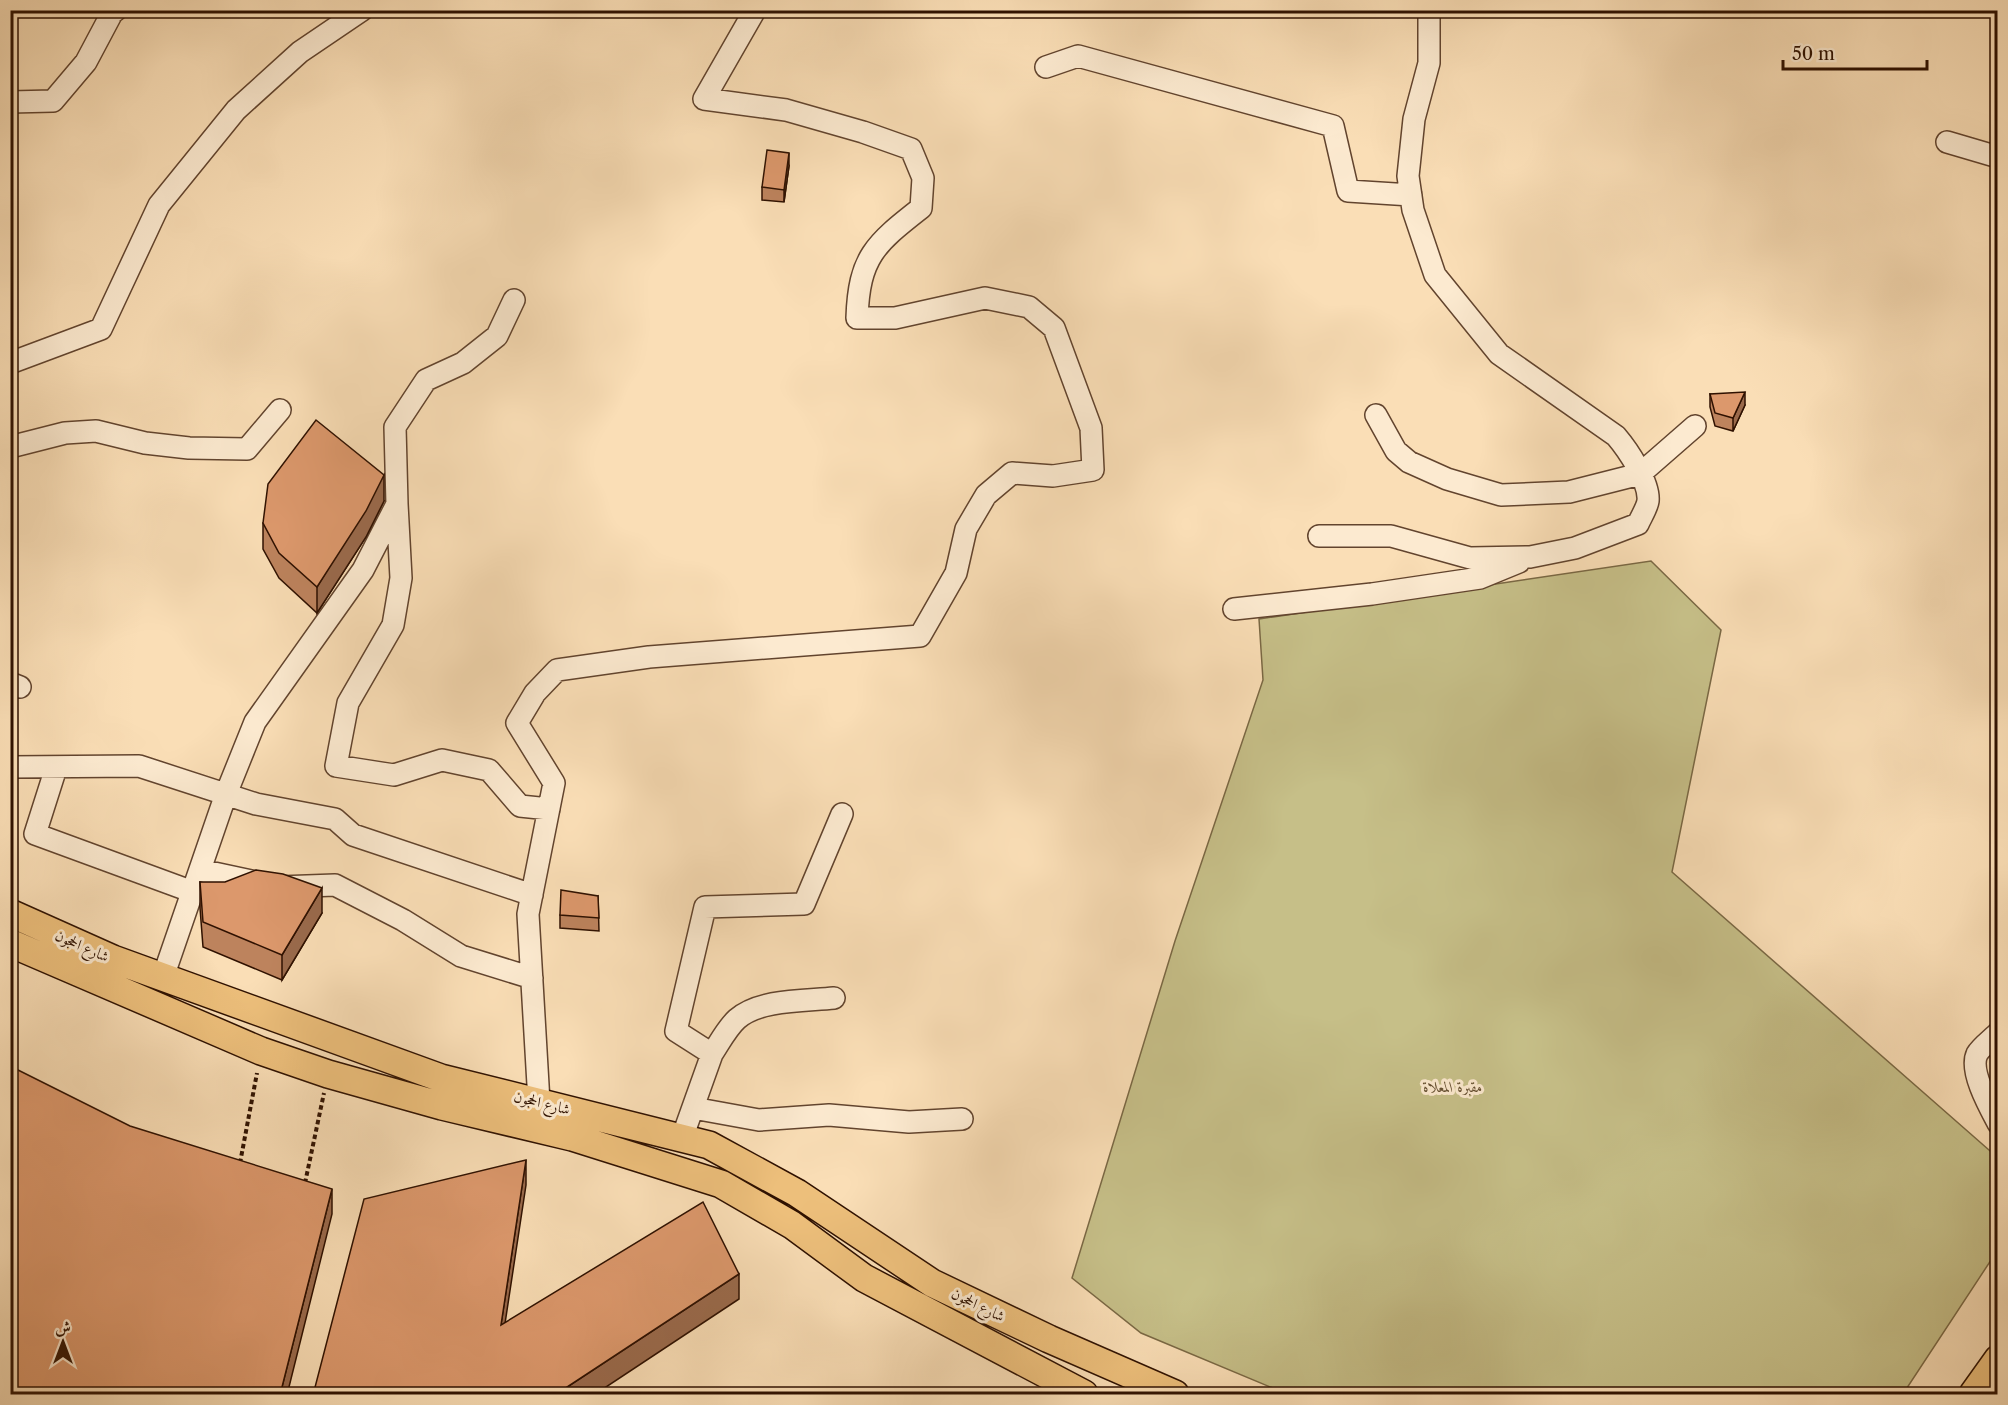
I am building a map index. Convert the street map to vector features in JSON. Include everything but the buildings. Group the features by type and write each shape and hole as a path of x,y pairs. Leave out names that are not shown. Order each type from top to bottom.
{"main road":[{"name":"شارع الحجون","path":"10,913 113,960 441,1078 682,1138 719,1150 797,1193 932,1283 1049,1340"},
{"name":"شارع الحجون","path":"10,943 261,1051 328,1074 442,1106 572,1137 721,1184 792,1225 864,1278 1036,1367 1084,1395"},
{"path":"1049,1340 1149,1395"},
{"path":"1049,1340 1174,1395"},
{"path":"1974,1393 1998,1359"},
{"path":"1036,1367 1062,1395"}],"street":[{"path":"10,363 101,330 159,205 236,110 300,52 362,10"},
{"path":"538,1102 528,914 554,783 516,723 535,693 557,670 650,657 920,636 956,573 966,529 986,495 1012,473 1053,476 1093,470 1091,428 1054,328 1029,307 985,298 895,318 857,318 858,285 875,248 921,208 922,178 911,149 863,132 786,110 704,99 755,10"},
{"path":"1319,536 1391,536 1470,558 1530,557 1575,548 1638,524 1648,503 1640,474 1630,453 1617,436 1499,354 1435,275 1413,210 1408,176 1414,119 1429,63 1429,10"},
{"path":"10,102 53,101 86,62 112,11"},
{"path":"1046,67 1078,56 1333,126 1348,191 1411,195"},
{"path":"1947,142 1998,157"},
{"path":"514,300 497,336 463,363 426,380 395,427 401,578 393,625 348,703 336,766 394,775 442,760 489,770 520,806 549,809"},
{"path":"10,447 65,433 96,431 145,443 247,449 280,410"},
{"path":"1376,415 1396,451 1409,462 1456,482 1501,495 1569,492 1640,474 1695,426"},
{"path":"163,977 226,794 255,722 363,570 397,504"},
{"path":"1234,609 1372,594 1480,578 1530,557"},
{"path":"10,767 139,766 256,804 335,819 353,835 532,895"},
{"path":"56,768 35,834 193,891"},
{"path":"712,1054 676,1031 705,907 804,904 842,814"},
{"path":"200,870 279,887 335,885 404,920 461,956 532,978"},
{"path":"682,1138 712,1054 735,1020 744,1014 773,1005 834,998"},
{"path":"1998,1033 1977,1055 1976,1067 1982,1092 1998,1123"},
{"path":"693,1108 759,1120 829,1115 909,1122 962,1119"}],"path":[{"path":"238,1173 261,1051"},
{"path":"302,1193 328,1074"}],"green space":[{"name":"مقبرة المعلاة","path":"1651,561 1721,630 1672,872 1997,1157 1997,1251 1903,1394 1287,1394 1141,1333 1072,1278 1175,941 1263,680 1259,619"}]}
